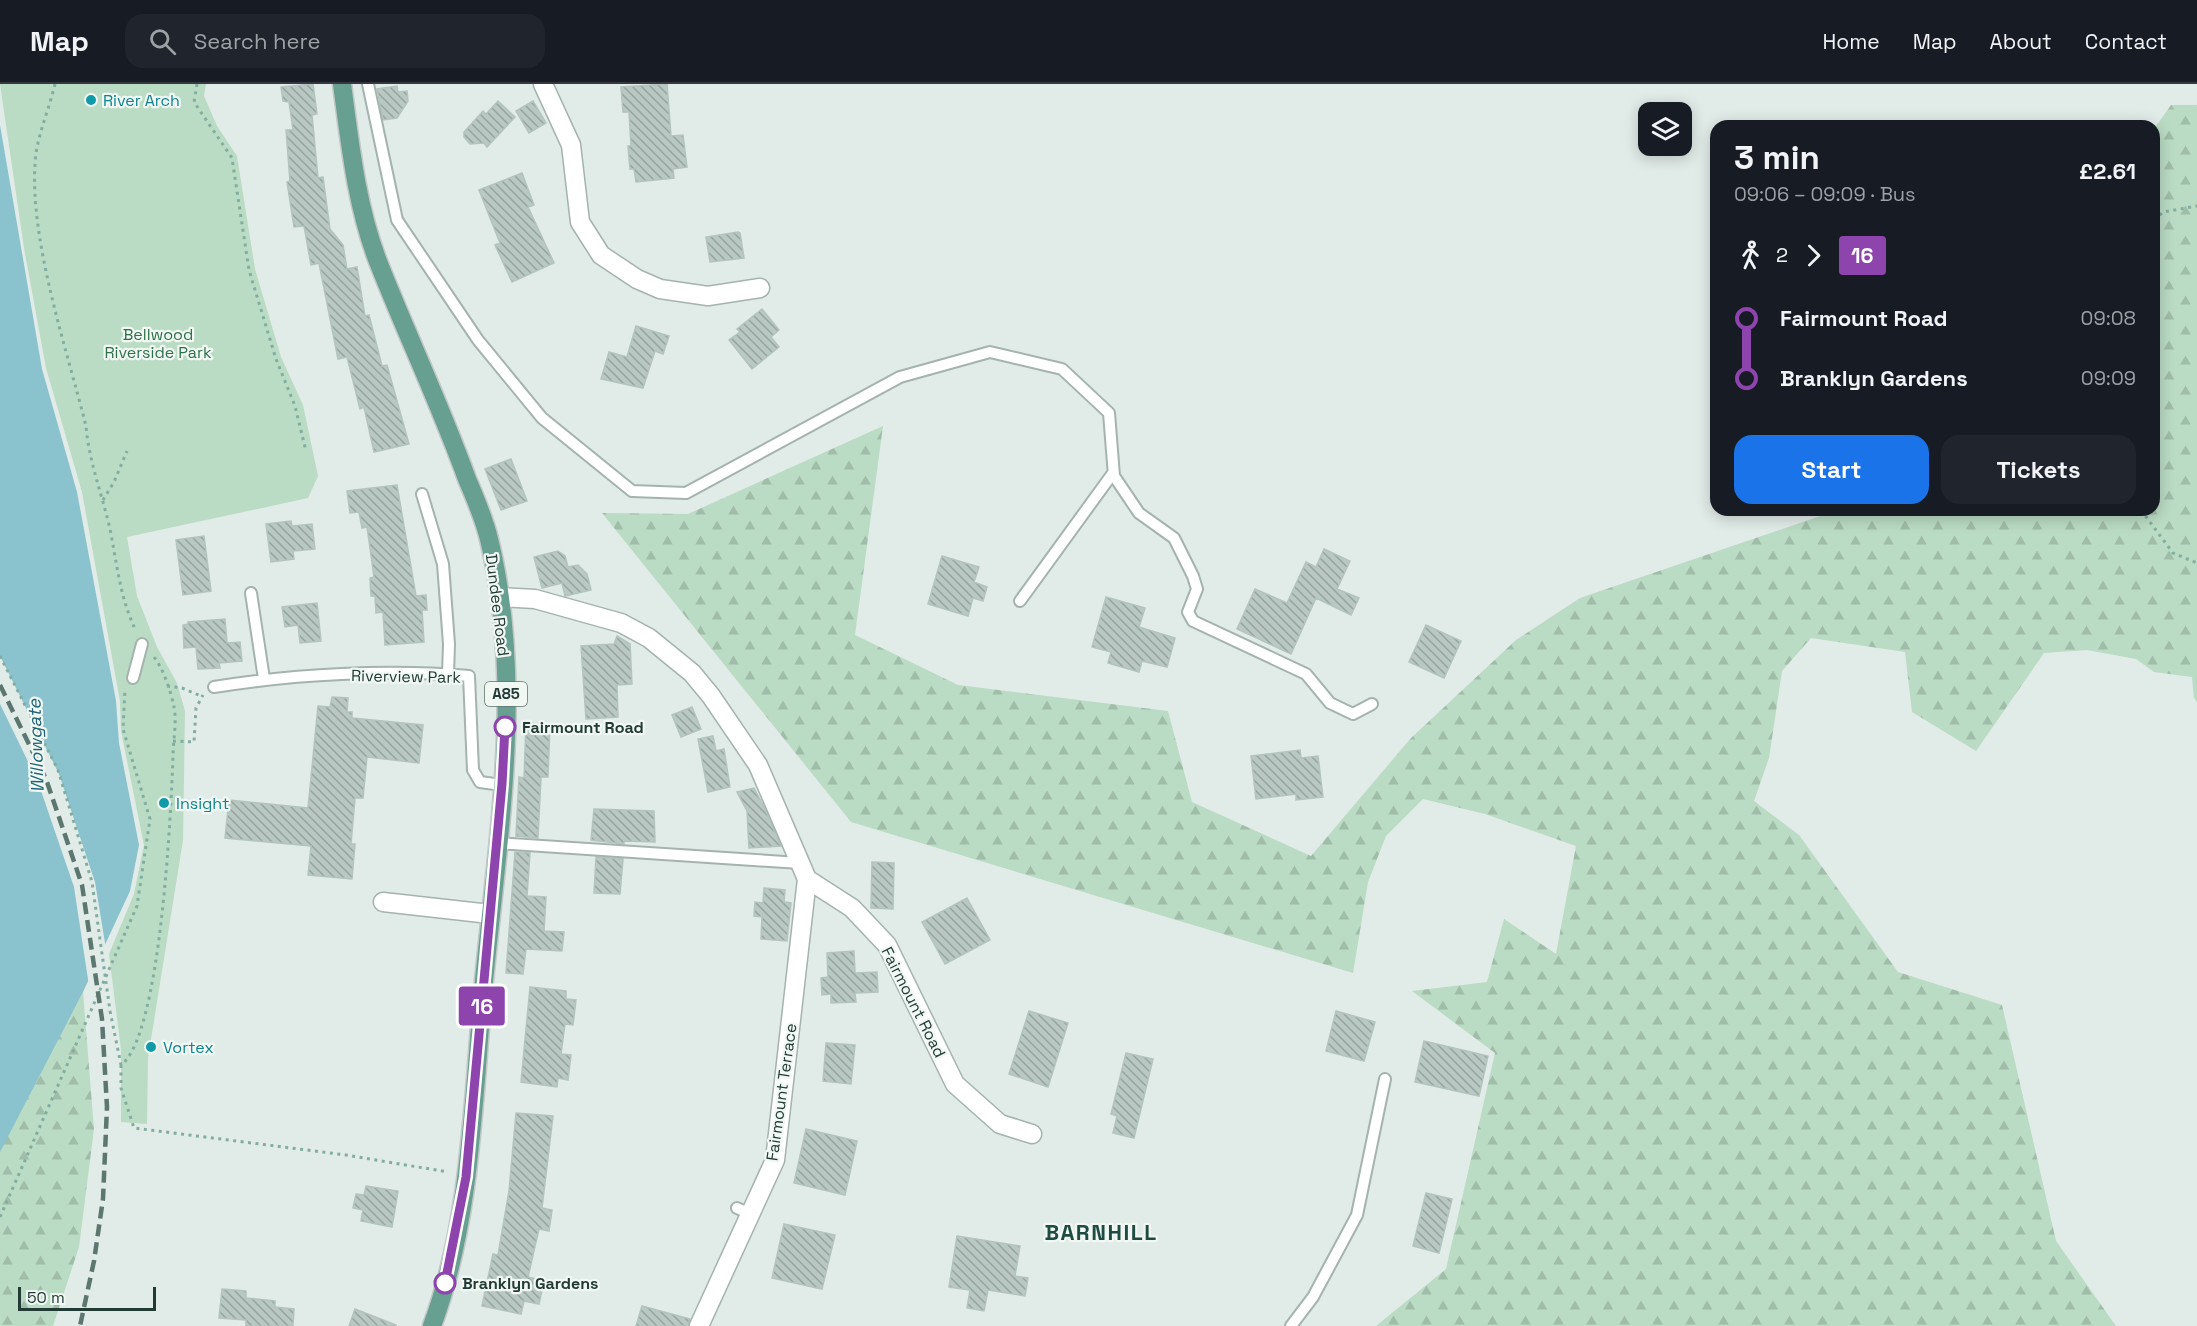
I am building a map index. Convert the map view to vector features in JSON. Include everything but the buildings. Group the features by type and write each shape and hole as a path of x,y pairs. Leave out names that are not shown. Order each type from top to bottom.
{"main road":[{"name":"Dundee Road","path":"342,84 361,208 377,259 454,441 489,537 500,597 505,643 506,708 502,784 466,1177 448,1273 432,1326"}],"street":[{"path":"543,84 571,145 580,222 602,255 637,279 660,290 708,296 760,288"},
{"path":"500,597 536,599 596,614 621,623 649,638 673,656 711,696 758,765 804,871"},
{"name":"Fairmount Terrace","path":"699,1326 743,1211 775,1160 792,963 804,871"},
{"name":"Fairmount Road","path":"804,871 852,908 887,945 955,1084 1000,1124 1032,1134"},
{"path":"382,902 490,914"}],"lane":[{"path":"368,84 397,220 478,340 542,418 632,491 686,493 900,377 990,352 1062,369 1109,413 1113,473 1139,513 1174,538 1197,589 1188,612 1193,621 1306,674 1330,703 1353,714 1372,704"},
{"path":"1020,601 1113,473"},
{"path":"422,494 444,564 449,644 448,674"},
{"path":"251,593 264,679"},
{"path":"133,676 142,644"},
{"name":"Riverview Park","path":"214,687 264,679 322,675 448,674 469,676 473,770 480,782 502,784"},
{"path":"496,843 804,871"},
{"path":"1291,1326 1313,1297 1357,1215 1385,1079"}],"path":[{"path":"55,84 35,162 35,203 46,267 86,426 88,453 103,500 117,574 129,616 142,644 157,660 174,708 171,838 163,908 145,1020 127,1060 121,1065"},
{"path":"197,84 194,102 232,158 249,270 276,359 295,406 306,452"},
{"path":"2160,215 2163,212 2197,206"},
{"path":"103,500 114,482 127,451"},
{"path":"2145,516 2173,553 2197,563"},
{"path":"0,656 58,770 92,882 110,1011 121,1065 121,1088 134,1128 436,1168 466,1177"},
{"path":"0,1216 137,906 150,819 123,729 126,676 133,676"},
{"path":"167,686 182,688 201,696"},
{"path":"173,741 194,742 196,708 201,696 214,687"}],"green space":[{"name":"Bellwood Riverside Park","path":"0,84 206,84 204,96 217,126 237,156 255,269 281,357 303,405 318,476 308,498 127,537 137,596 157,647 177,683 185,711 183,840 148,1058 147,1124 121,1122 121,1050 109,954 134,894 144,845 121,731 120,701 82,492 46,368 24,248"},
{"path":"2171,105 2197,105 2197,702 2194,698 2192,677 2154,672 2136,659 2087,650 2044,653 1976,751 1912,712 1905,652 1811,638 1782,671 1769,758 1754,801 1799,835 1898,972 2002,1005 2056,1241 2116,1326 1376,1326 1446,1269 1495,1053 1412,991 1487,982 1504,919 1556,954 1576,846 1485,814 1423,799 1386,836 1368,882 1353,973 851,822 602,513 688,514 883,426 855,635 958,685 1168,711 1192,802 1311,856 1411,738 1516,640 1580,598 1820,516 2160,516 2160,121"},
{"path":"83,992 94,1129 79,1247 53,1326 0,1326 0,1147"}],"water":[{"name":"Willowgate","path":"0,125 42,369 77,492 116,701 119,743 139,845 130,891 83,992 0,1152"}],"pier":[{"path":"0,656 59,774 95,882 106,949 89,986 74,887 38,782 0,704"}],"railway":[{"path":"0,685 46,779 82,885 102,1019 107,1107 103,1199 94,1261 80,1326"}],"bus line":[{"name":"16","path":"445,1283 466,1177 502,784 505,727"}],"place":[{"name":"River Arch","path":"91,100"},
{"name":"Fairmount Road","path":"505,727"},
{"name":"Insight","path":"164,803"},
{"name":"Vortex","path":"151,1047"},
{"name":"Branklyn Gardens","path":"445,1283"}],"district":[{"name":"BARNHILL","path":"1101,1232"}]}
